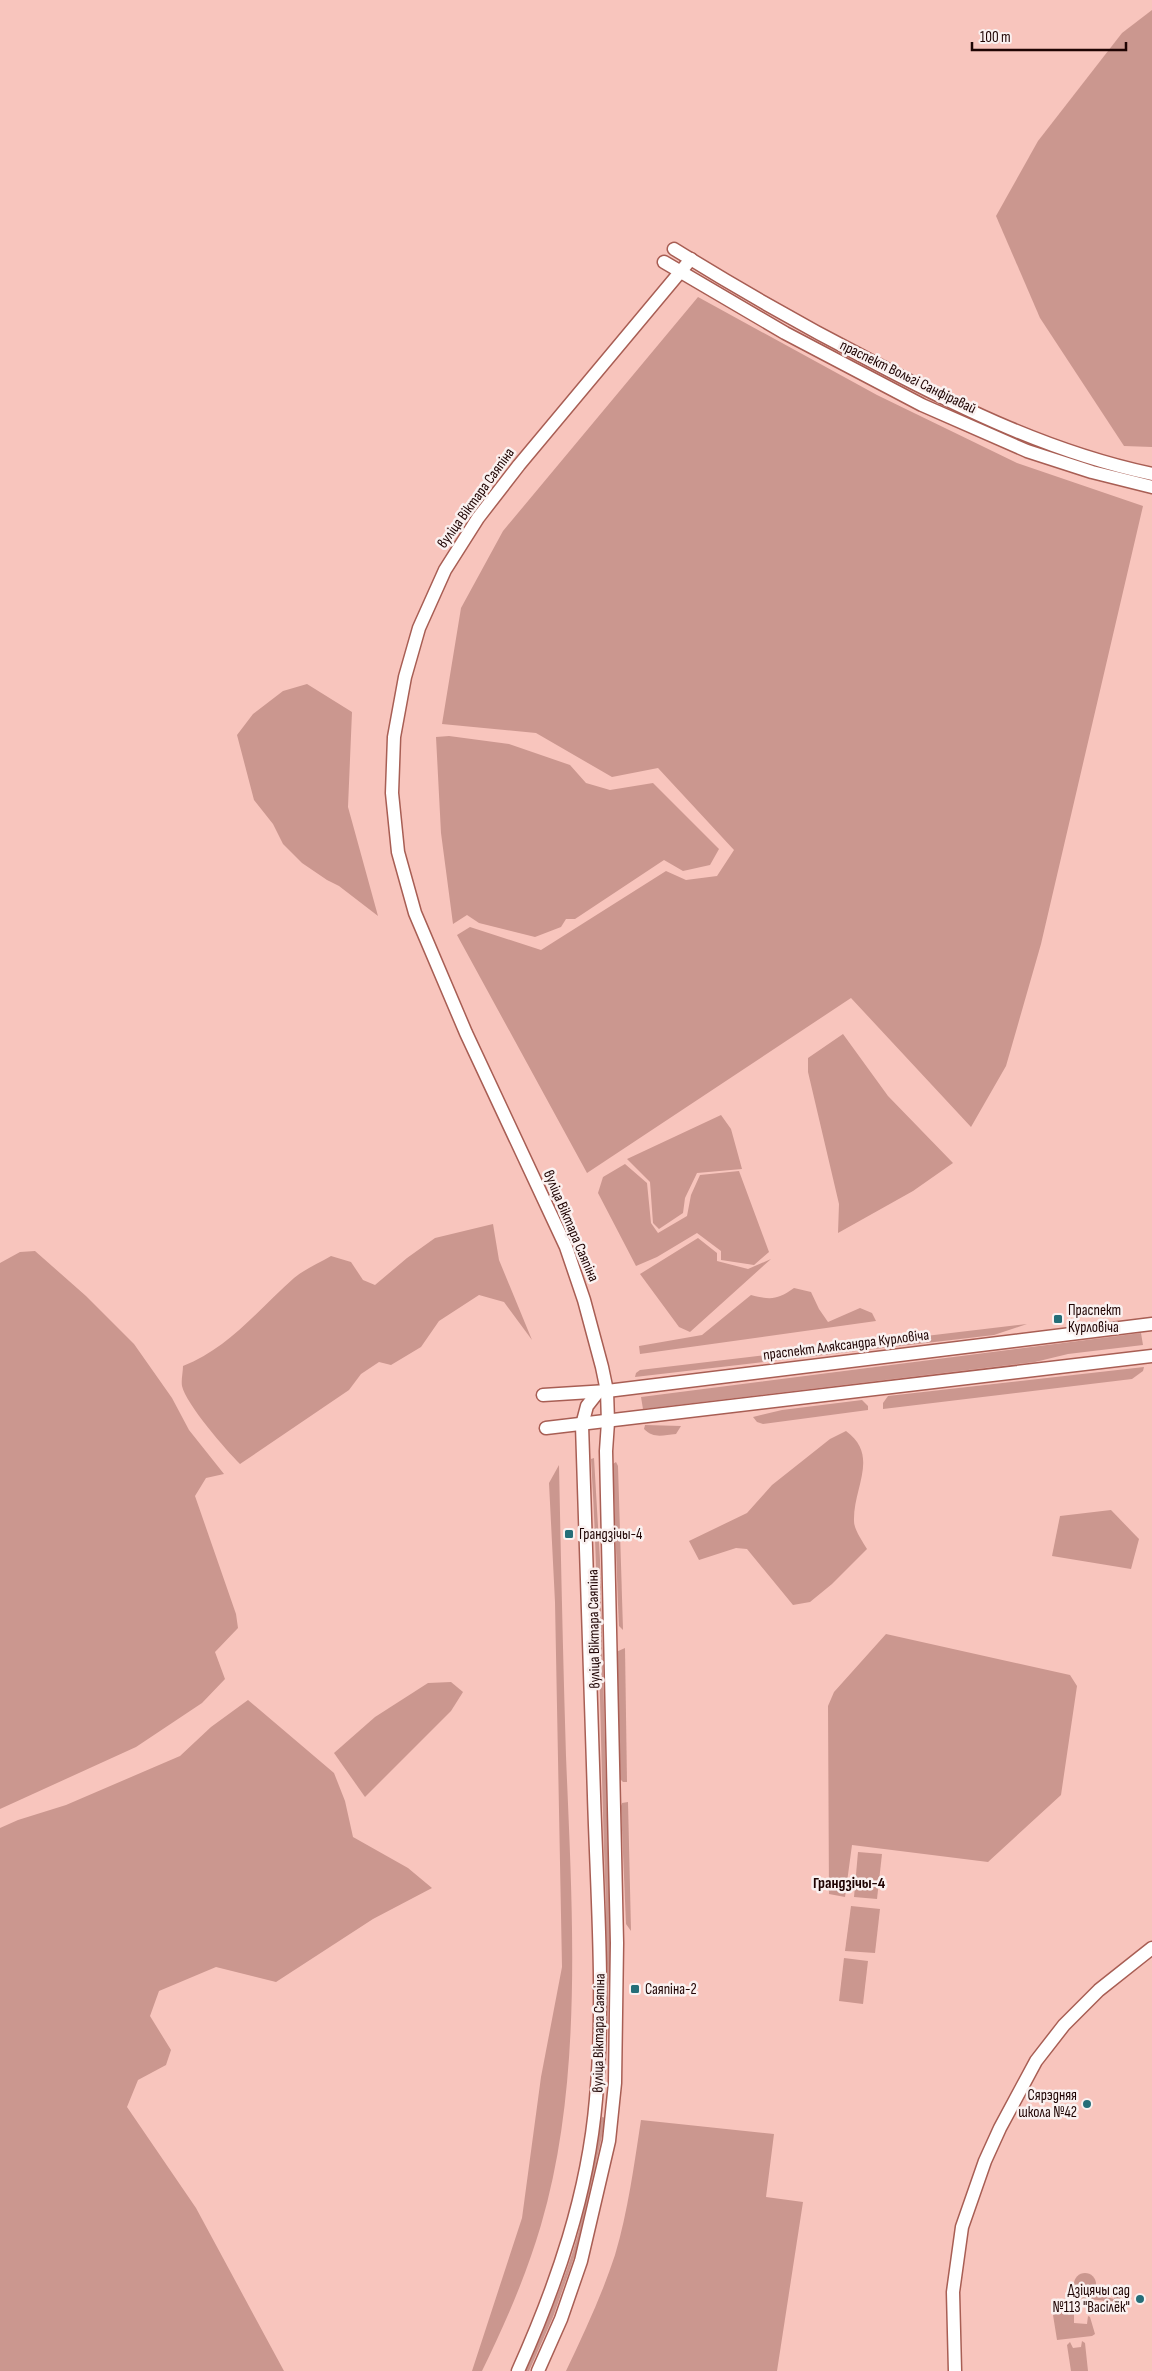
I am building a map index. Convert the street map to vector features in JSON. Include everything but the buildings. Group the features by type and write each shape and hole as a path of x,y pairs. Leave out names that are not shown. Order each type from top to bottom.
{"street":[{"name":"праспект Вольгі Санфіравай","path":"674,249 785,316 928,391 1024,435 1105,464 1152,474"},
{"name":"вуліца Віктара Саяпіна","path":"538,2371 561,2319 583,2252 609,2141 615,2083 617,1943 606,1451 608,1422 584,1300 566,1247 466,1034 415,913 398,852 392,793 394,737 405,677 419,628 445,570 478,518 519,465 691,259"},
{"name":"праспект Вольгі Санфіравай","path":"664,262 785,333 922,405 1027,451 1092,472 1152,487"},
{"path":"1092,472 1088,467 1090,463 1105,464"},
{"name":"праспект Аляксандра Курловіча","path":"543,1395 602,1391 1152,1324"},
{"path":"546,1428 1152,1356"},
{"name":"вуліца Віктара Саяпіна","path":"518,2371 539,2325 576,2214 590,2145 597,2080 599,1941 582,1425 587,1406 602,1391"},
{"path":"955,2371 953,2292 962,2227 985,2161 1000,2128 1036,2061 1064,2025 1099,1990 1152,1948"},
{"path":"597,2080 615,2083"}],"shaded area":[{"path":"1152,10 1152,447 1124,446 1040,318 996,216 1038,141 1122,33"},
{"path":"698,297 877,395 1017,463 1143,506 1041,944 1006,1066 971,1127 851,998 587,1173 457,935 470,927 541,950 666,871 686,880 717,876 734,850 658,768 612,777 536,733 442,724 461,608 503,531"},
{"path":"307,684 352,712 348,807 378,916 339,886 302,863 283,844 273,824 254,800 237,735 253,714 283,691"},
{"path":"449,736 509,744 570,765 586,783 610,790 653,783 719,849 710,865 683,871 664,860 575,919 566,919 561,927 535,937 479,923 467,915 453,924 441,833 436,737"},
{"path":"843,1034 888,1096 953,1163 913,1191 838,1233 839,1204 808,1072 808,1058"},
{"path":"721,1115 731,1129 742,1169 697,1173 685,1198 683,1213 659,1229 653,1223 650,1182 627,1159"},
{"path":"625,1164 647,1183 651,1223 658,1233 687,1216 691,1195 700,1175 739,1171 769,1252 754,1265 721,1260 721,1251 697,1233 657,1257 636,1266 598,1193 603,1177"},
{"path":"493,1224 499,1260 532,1340 504,1302 479,1295 439,1321 421,1347 391,1365 379,1362 361,1374 349,1390 240,1464 207,1426 185,1394 182,1386 183,1366 199,1359 229,1339 294,1278 312,1266 331,1256 351,1262 363,1280 375,1285 407,1258 435,1238"},
{"path":"698,1238 717,1253 717,1261 748,1269 771,1259 690,1332 679,1327 640,1274"},
{"path":"35,1251 86,1296 134,1344 172,1398 189,1430 224,1474 206,1478 195,1496 236,1614 238,1628 215,1652 225,1679 202,1703 136,1747 0,1809 0,1263 20,1252"},
{"path":"794,1288 811,1292 828,1322 860,1308 872,1313 876,1321 640,1354 639,1346 702,1335 751,1295 774,1298"},
{"path":"1027,1324 994,1335 635,1377 636,1373 640,1370"},
{"path":"1141,1333 1143,1345 1068,1354 1035,1362 643,1409 641,1397"},
{"path":"1144,1367 1143,1371 1132,1379 883,1409 883,1403 888,1396"},
{"path":"862,1400 868,1406 868,1410 763,1424 757,1422 753,1417 782,1410"},
{"path":"645,1425 681,1426 676,1434 659,1436 651,1434 644,1429"},
{"path":"846,1431 856,1441 863,1461 854,1524 867,1549 832,1584 810,1602 793,1605 747,1549 736,1548 699,1560 689,1541 747,1513 772,1485 830,1439"},
{"path":"594,1458 600,1560 612,1998 607,1954 598,1627 591,1459"},
{"path":"616,1462 618,1466 623,1630 619,1626 618,1605 613,1464"},
{"path":"559,1465 572,1932 572,1992 564,2111 555,2169 529,2263 507,2318 482,2371 472,2371 522,2218 541,2077 562,1967 555,1602 549,1483"},
{"path":"1111,1510 1139,1539 1131,1569 1052,1556 1060,1516"},
{"path":"886,1634 1070,1675 1077,1686 1061,1795 988,1862 852,1845 845,1897 829,1894 828,1706 834,1692"},
{"path":"625,1648 627,1782 623,1782 620,1779 618,1763 616,1652"},
{"path":"451,1682 463,1692 451,1711 365,1797 334,1753 375,1717 428,1683"},
{"path":"248,1700 334,1773 345,1801 353,1837 408,1868 432,1888 373,1919 276,1982 216,1967 159,1991 150,2016 171,2050 166,2065 138,2080 127,2107 196,2208 284,2371 0,2371 0,1828 18,1820 66,1805 180,1756 211,1727"},
{"path":"628,1802 631,1931 626,1924 621,1806 622,1803"},
{"path":"858,1852 882,1854 877,1899 854,1897"},
{"path":"851,1906 880,1909 875,1953 845,1951"},
{"path":"844,1958 868,1961 863,2004 839,2001"},
{"path":"602,2117 606,2118 576,2252 553,2317 529,2371 525,2371 557,2297 573,2251 586,2201"},
{"path":"641,2120 774,2134 766,2197 803,2202 777,2371 566,2371 599,2299 615,2255 627,2205"},
{"path":"1085,2273 1093,2276 1096,2284 1093,2292 1085,2295 1077,2292 1074,2284 1077,2276"},
{"path":"1098,2287 1108,2290 1104,2291 1103,2296 1114,2299 1115,2293 1111,2292 1111,2290 1125,2294 1116,2302 1070,2297 1075,2293 1081,2297 1089,2297"},
{"path":"1057,2312 1074,2314 1074,2323 1087,2324 1088,2316 1090,2317 1095,2334 1092,2336 1057,2340 1053,2315"},
{"path":"1082,2341 1085,2343 1088,2371 1071,2371 1067,2345 1070,2342 1073,2348 1081,2347"}],"place":[{"name":"Праспект Курловіча","path":"1058,1319"},
{"name":"Грандзічы-4","path":"569,1534"},
{"name":"Саяпіна-2","path":"635,1989"},
{"name":"Сярэдняя школа №42","path":"1087,2104"},
{"name":"Дзіцячы сад №113 \"Васілёк\"","path":"1140,2299"}],"district":[{"name":"Грандзічы-4","path":"849,1883"}]}
